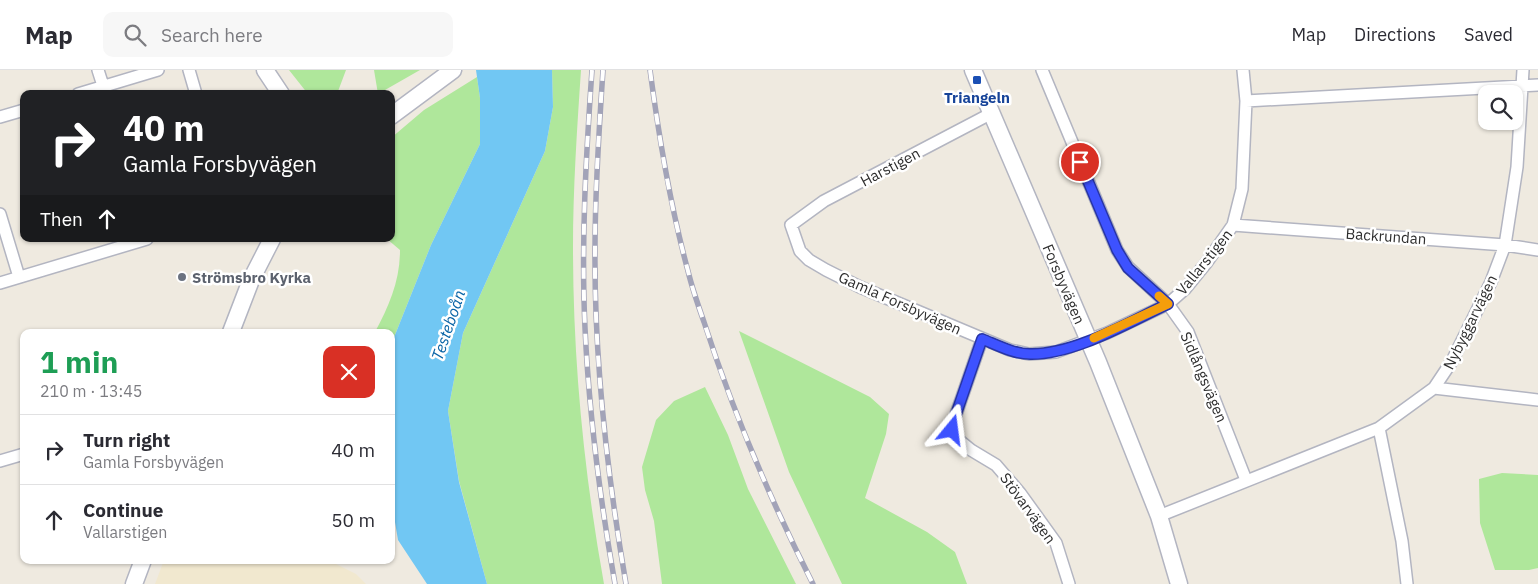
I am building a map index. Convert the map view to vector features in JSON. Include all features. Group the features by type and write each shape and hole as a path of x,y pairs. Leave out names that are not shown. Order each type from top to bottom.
{"street":[{"path":"98,70 104,90 158,70"},
{"path":"189,70 195,90"},
{"path":"265,70 278,90"},
{"name":"Forsbyvägen","path":"973,70 1098,362 1159,516 1179,584"},
{"name":"Sidlångsvägen","path":"1042,70 1117,250 1128,268 1168,304 1188,332 1246,480"},
{"name":"Vallarstigen","path":"1088,341 1168,304 1185,289 1233,225 1242,189 1246,101 1243,70"},
{"name":"Nybyggarvägen","path":"1522,85 1523,70"},
{"path":"395,113 449,73"},
{"path":"1523,86 1538,85"},
{"path":"1246,101 1478,88"},
{"path":"0,117 20,111"},
{"name":"Harstigen","path":"791,225 824,201 992,113"},
{"name":"Nybyggarvägen","path":"1159,516 1379,428 1434,388 1452,361 1491,282 1505,245 1517,166 1519,130"},
{"path":"0,214 19,277"},
{"name":"Gamla Forsbyvägen","path":"791,225 800,251 809,260 860,287 1010,350 1029,354 1056,352 1088,341"},
{"name":"Backrundan","path":"1233,225 1505,245 1538,250"},
{"path":"0,282 137,242"},
{"path":"232,329 251,280 270,242"},
{"name":"Stövarvägen","path":"982,339 952,430 955,437 971,450 996,465 1020,493 1056,543 1069,584"},
{"path":"1434,388 1538,400"},
{"path":"1379,428 1402,541 1407,584"},
{"path":"0,461 20,455"},
{"path":"134,584 142,564"}],"shaded area":[{"path":"162,564 336,564 356,574 366,584 155,584"}],"green space":[{"path":"289,70 346,70 338,90 305,90"},
{"path":"374,70 420,70 385,90 377,90"},
{"path":"552,70 581,70 573,226 575,333 585,459 604,584 487,584 459,481 448,411 463,333 545,151 553,107"},
{"path":"477,77 480,98 480,144 431,245 395,335 395,329 377,329 393,293 400,261 400,250 391,242 395,242 395,135 424,110"},
{"path":"739,331 870,397 889,414 886,434 865,498 927,532 955,552 967,584 842,584 789,472"},
{"path":"705,387 728,435 748,489 796,584 662,584 654,521 645,490 642,467 656,420 674,401"},
{"path":"1502,473 1538,475 1538,568 1529,570 1495,570 1480,523 1479,479"}],"water":[{"name":"Testeboån","path":"476,70 552,70 553,107 545,151 463,333 448,411 459,482 487,584 427,584 398,540 395,522 395,335 431,245 480,144 480,98"}],"railway":[{"path":"592,70 585,199 585,328 596,456 615,584"},
{"path":"603,70 596,204 595,290 603,417 613,501 626,584"},
{"path":"650,70 670,196 695,296 727,389 753,455 813,584"}],"slow traffic":[{"path":"1094,338 1168,304 1159,296"}],"place":[{"name":"Triangeln","path":"977,80"},
{"name":"Strömsbro Kyrka","path":"182,277"}],"route":[{"path":"952,430 982,339 1010,350 1029,354 1056,352 1107,333 1168,304 1128,268 1122,259 1080,162"}]}
